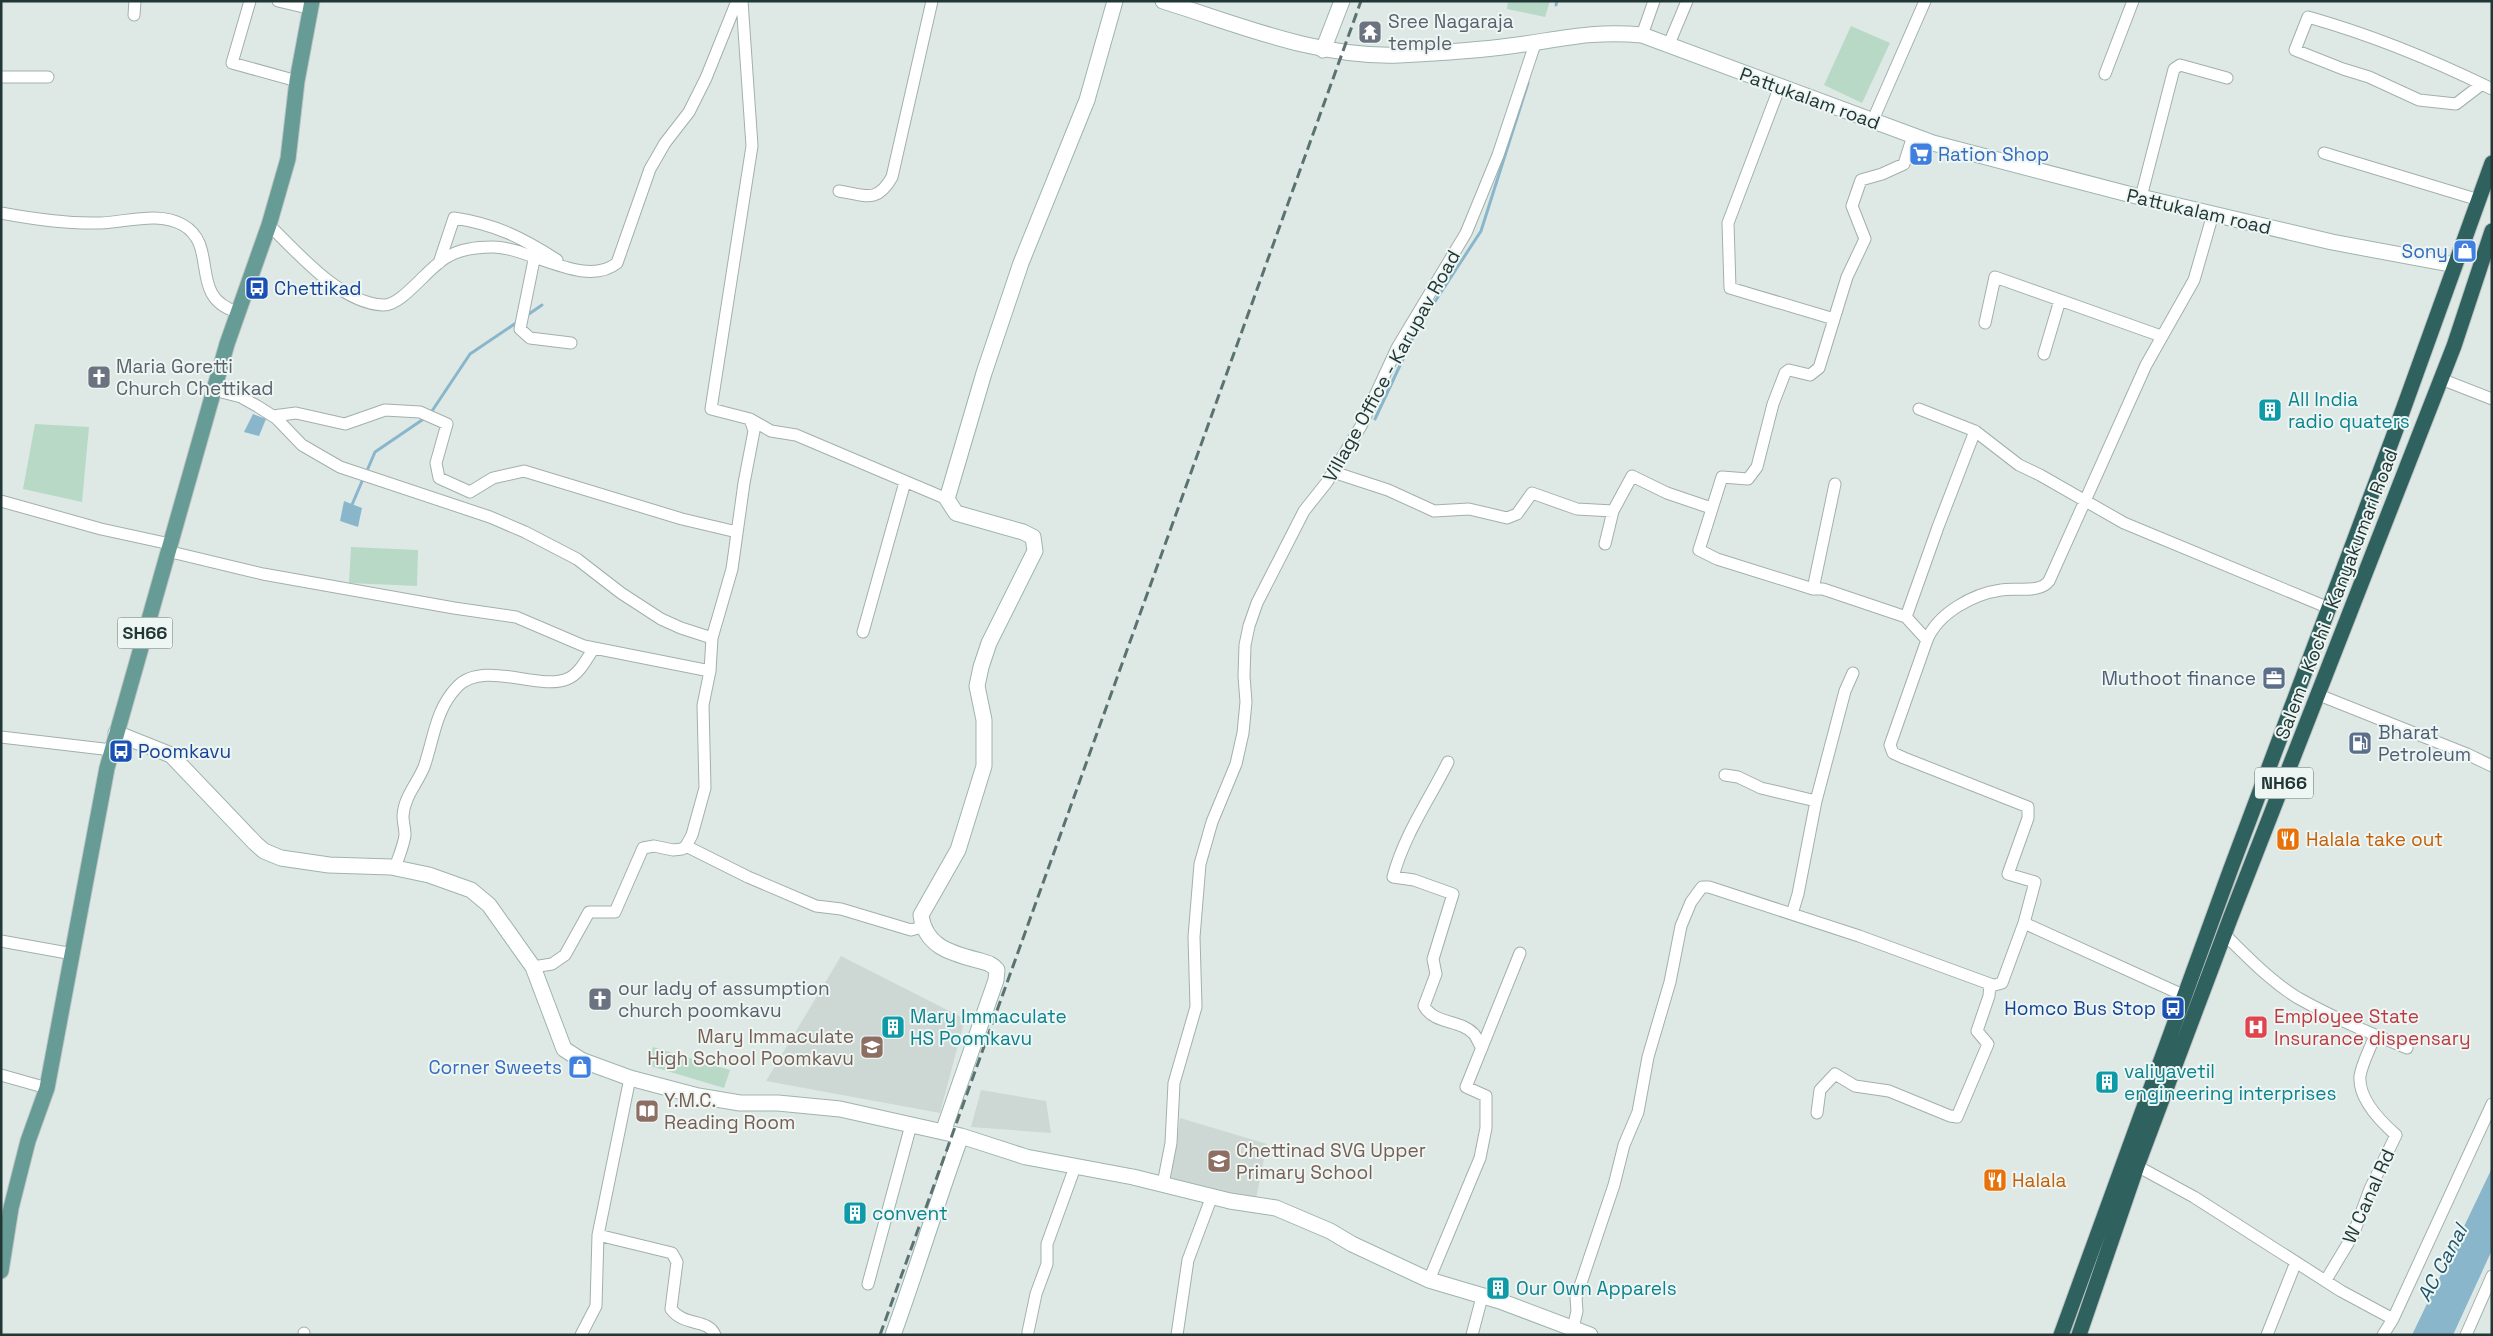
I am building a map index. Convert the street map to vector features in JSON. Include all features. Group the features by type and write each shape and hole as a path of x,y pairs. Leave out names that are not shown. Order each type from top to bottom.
{"highway":[{"path":"2061,1335 2492,163"},
{"name":"Salem - Kochi - Kanyakumari Road","path":"2079,1335 2137,1166 2440,379 2492,232"}],"main road":[{"name":"SH66","path":"1,1271 11,1208 28,1141 47,1088 116,733 214,390 238,312 269,226 288,159 297,81 312,5"}],"street":[{"path":"134,15 135,1"},
{"path":"250,1 232,63 297,81"},
{"path":"278,1 312,5"},
{"path":"269,226 327,280 343,291 370,303 384,305 396,301 439,262 448,256 466,250 492,247 508,248 536,252 571,269 588,271 612,268 618,263 650,169 665,143 689,112 706,78 738,1"},
{"path":"742,1 752,146 711,409 750,419 770,431 796,435 948,499 956,513 1023,532 1033,537 1035,551 1004,610 981,666 977,686 984,720 984,766 958,850 921,915 922,927 932,942 951,951 991,963 997,970 996,980 943,1132"},
{"path":"839,191 872,196 880,194 885,190 892,177 932,1"},
{"path":"948,499 984,373 1021,263 1087,100 1115,1"},
{"name":"Pattukalam road","path":"1163,1 1323,50 1398,55 1511,46 1584,34 1614,33 1642,35 1872,122 1990,158 2141,197 2371,251 2455,265"},
{"path":"1323,50 1342,1"},
{"path":"1642,35 1654,1"},
{"path":"1669,44 1687,1"},
{"path":"1872,122 1925,1"},
{"path":"2105,74 2133,1"},
{"path":"2308,17 2353,30 2436,62 2487,86 2456,104 2419,100 2369,77 2295,50 2308,17"},
{"name":"Village Office - Karupav Road","path":"1163,1184 1171,1143 1174,1083 1196,1008 1194,937 1200,864 1212,822 1236,764 1241,741 1246,702 1244,676 1249,626 1257,603 1304,511 1333,472 1361,426 1413,319 1470,225 1498,155 1536,41"},
{"path":"2141,197 2174,69 2180,65 2227,78"},
{"path":"1,77 48,77"},
{"path":"1780,86 1728,223 1730,288 1834,318"},
{"path":"1913,136 1904,164 1882,174 1861,180 1852,206 1865,239 1847,277 1819,368 1810,374 1789,370 1784,373 1773,404 1757,467 1751,477 1744,480 1722,477 1699,550 1717,559 1813,589 1824,589 1906,618 1927,640"},
{"path":"2324,153 2479,200"},
{"path":"1,213 25,218 99,223 153,218 168,219 182,224 191,230 198,240 210,294 222,306 238,312"},
{"path":"1991,986 2002,983 2024,923 2035,882 2008,874 2028,818 2028,807 1904,758 1890,749 1927,640 1931,630 1940,619 1987,593 2045,586 2086,501 2143,373 2194,280 2213,214"},
{"path":"439,262 454,218 482,222 524,238 536,252"},
{"path":"536,252 520,329 530,338 571,343"},
{"path":"1985,323 1995,277 2162,336"},
{"path":"2044,354 2060,300"},
{"path":"2440,379 2492,399"},
{"path":"214,390 241,397 273,416 302,444 321,458 371,479 490,517 525,532 577,559 661,619 712,638"},
{"path":"1919,409 1975,432 2018,465 2145,532 2329,608"},
{"path":"273,416 296,413 345,424 385,410 420,412 447,424 436,463 439,478 470,492 493,478 524,471 682,520 737,532"},
{"path":"534,967 552,964 565,955 589,912 615,912 643,848 654,846 673,850 682,849 686,846 692,835 705,788 703,705 710,671 712,638 732,568 754,431 750,419"},
{"path":"1906,618 1938,527 1975,432"},
{"path":"1333,472 1388,490 1434,512 1468,509 1507,518 1517,514 1532,493 1577,509 1613,511"},
{"path":"1605,544 1613,511 1632,476 1668,493 1711,508"},
{"path":"863,632 905,482"},
{"path":"1813,589 1835,484"},
{"path":"1,501 263,574 454,608 516,617 594,648 710,671"},
{"path":"395,868 405,836 403,816 408,795 424,767 442,706 458,686 471,677 501,676 546,681 567,680 576,673 594,648"},
{"path":"1792,914 1798,894 1816,801 1845,691 1853,673"},
{"path":"2319,695 2467,754 2492,766"},
{"path":"116,733 171,755 264,851 281,858 299,862 395,868 429,875 471,890 489,905 534,967 564,1049 581,1060 630,1078 698,1096 740,1103 778,1103 830,1108 961,1136 1026,1157 1276,1208 1330,1231 1352,1244 1429,1280 1482,1298 1500,1301 1589,1335"},
{"path":"1,737 112,750"},
{"path":"1448,762 1436,786 1420,810 1397,860 1393,877 1414,880 1453,894 1433,959 1436,974 1424,1006 1429,1015 1466,1028 1474,1034 1482,1048"},
{"path":"1725,775 1738,777 1761,788 1816,801"},
{"path":"686,846 748,877 816,906 841,909 911,930 922,927"},
{"path":"1573,1328 1577,1311 1576,1298 1614,1185 1624,1145 1638,1112 1648,1057 1670,982 1681,926 1690,902 1697,891 1702,887 1709,887 1986,982 1991,986"},
{"path":"2024,923 2185,996"},
{"path":"2225,934 2260,970 2297,997 2344,1022 2407,1048"},
{"path":"1,941 73,954"},
{"path":"1429,1280 1480,1158 1486,1128 1486,1096 1466,1088 1520,953"},
{"path":"1817,1113 1820,1090 1835,1074 1854,1086 1889,1091 1950,1116 1957,1117 1988,1044 1978,1035 1977,1031 1991,986"},
{"name":"W Canal Rd","path":"2326,1280 2353,1235 2370,1189 2396,1135 2381,1122 2362,1095 2360,1076 2375,1035"},
{"path":"1,1075 47,1088"},
{"path":"581,1335 596,1306 598,1235 630,1078"},
{"path":"2383,1335 2393,1319 2457,1176 2492,1104"},
{"path":"868,1284 910,1125"},
{"path":"893,1335 909,1294 935,1208 961,1136"},
{"path":"2137,1166 2194,1197 2296,1262 2393,1319"},
{"path":"1028,1332 1036,1294 1047,1264 1047,1244 1075,1167"},
{"path":"1177,1335 1188,1260 1212,1196"},
{"path":"598,1235 672,1252 677,1262 671,1309 678,1318 709,1326 716,1335"},
{"path":"2267,1335 2296,1262"},
{"path":"2466,1335 2492,1276"},
{"path":"1472,1335 1482,1298"}],"shaded area":[{"name":"Mary Immaculate High School Poomkavu","path":"841,956 965,1019 940,1113 766,1081"},
{"path":"981,1090 1046,1101 1051,1133 971,1127"},
{"name":"Chettinad SVG Upper Primary School","path":"1180,1118 1267,1144 1256,1199 1171,1178"}],"green space":[{"path":"1508,1 1550,1 1545,17 1507,9"},
{"path":"1851,26 1890,43 1862,103 1824,85"},
{"path":"35,424 89,427 82,502 23,489"},
{"path":"351,547 418,550 417,586 349,583"},
{"path":"653,1047 730,1070 724,1088 647,1065"}],"water":[{"path":"253,414 266,419 259,436 244,432"},
{"path":"344,501 362,508 358,527 340,521"},
{"path":"2492,1168 2492,1250 2453,1335 2412,1335"}],"waterway":[{"path":"1556,5 1557,1"},
{"path":"1375,419 1417,329 1481,231 1528,83"},
{"path":"526,316 542,305"},
{"path":"430,414 470,354 519,321"},
{"path":"366,473 375,452 425,418"},
{"path":"351,507 363,479"}],"railway":[{"path":"880,1335 1361,1"}],"place":[{"name":"Sree Nagaraja temple","path":"1370,32"},
{"name":"Ration Shop","path":"1921,154"},
{"name":"Sony","path":"2465,251"},
{"name":"Chettikad","path":"257,288"},
{"name":"Maria Goretti Church Chettikad","path":"99,377"},
{"name":"All India radio quaters","path":"2270,410"},
{"name":"Muthoot finance","path":"2274,678"},
{"name":"Bharat Petroleum","path":"2360,743"},
{"name":"Poomkavu","path":"121,751"},
{"name":"Halala take out","path":"2288,839"},
{"name":"our lady of assumption church poomkavu","path":"600,999"},
{"name":"Homco Bus Stop","path":"2173,1008"},
{"name":"Mary Immaculate HS Poomkavu","path":"893,1027"},
{"name":"Employee State Insurance dispensary","path":"2256,1027"},
{"name":"Mary Immaculate High School Poomkavu","path":"872,1047"},
{"name":"Corner Sweets","path":"580,1067"},
{"name":"valiyavetil engineering interprises","path":"2107,1082"},
{"name":"Y.M.C. Reading Room","path":"647,1111"},
{"name":"Chettinad SVG Upper Primary School","path":"1219,1161"},
{"name":"Halala","path":"1995,1180"},
{"name":"convent","path":"855,1213"},
{"name":"Our Own Apparels","path":"1498,1288"}],"water label":[{"name":"AC Canal","path":"2442,1263"}]}
